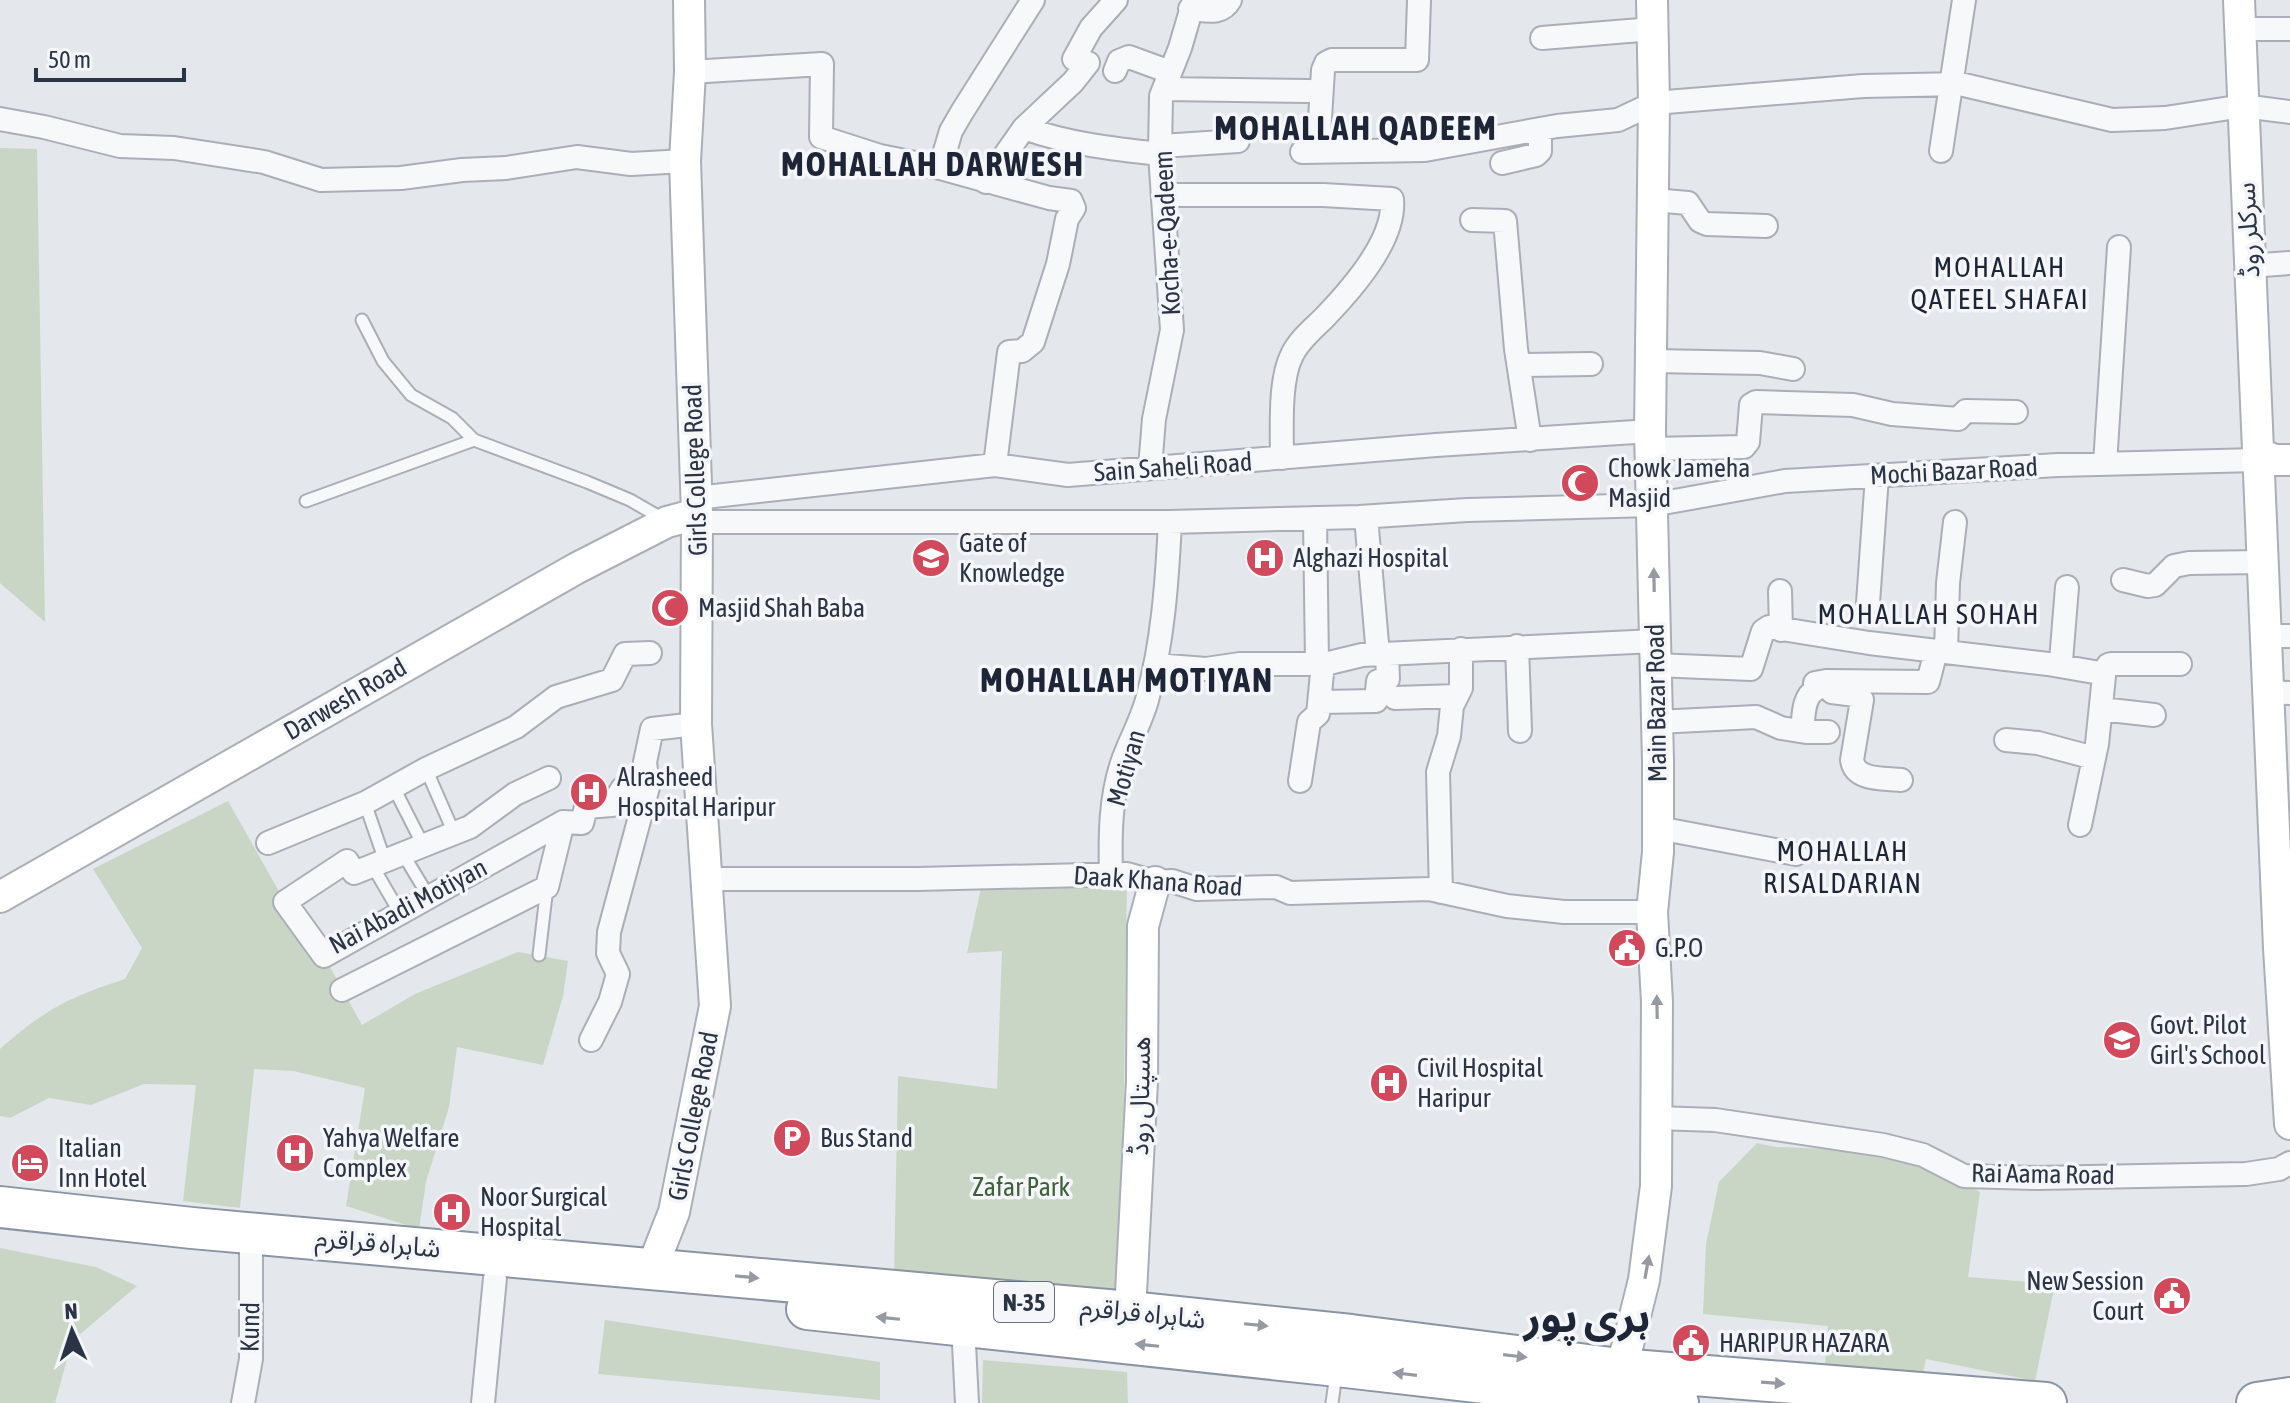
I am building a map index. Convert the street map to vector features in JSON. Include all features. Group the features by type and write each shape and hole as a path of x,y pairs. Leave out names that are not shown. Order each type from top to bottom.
{"highway":[{"name":"شاہراہ قراقرم","path":"0,1207 192,1228 1130,1312 1351,1335 1678,1403"},
{"name":"شاہراہ قراقرم","path":"0,1222 495,1278 963,1325 1335,1384 2046,1403"},
{"path":"2257,1403 2290,1398"}],"main road":[{"name":"Girls College Road","path":"652,1268 674,1212 715,1006 696,724 697,511 685,161 690,72 689,0"},
{"name":"Main Bazar Road","path":"1610,1390 1635,1321 1649,1250 1655,1198 1657,1002 1652,912 1658,828 1650,440 1653,361 1652,14"},
{"name":"سرکلر روڈ","path":"2239,14 2263,562 2278,636 2290,1124"},
{"path":"2257,460 2290,460"},
{"name":"Darwesh Road","path":"0,897 563,575 667,522 697,511"},
{"name":"ھسپتال روڈ","path":"1130,1312 1142,1081 1143,926 1155,882"}],"street":[{"path":"940,168 956,122 1033,0"},
{"path":"986,182 1024,128 1073,82 1088,63 1074,59 1091,28 1116,0"},
{"path":"1192,4 1217,11 1227,6 1230,0"},
{"path":"1419,0 1417,60 1332,60 1326,63 1310,151 1425,150 1540,129 1618,120 1654,103 1863,86 1960,84 2112,120 2165,118 2243,106 2290,112"},
{"path":"1941,151 1964,0"},
{"name":"Kocha-e-Qadeem","path":"1150,468 1154,419 1172,330 1160,150 1161,96 1192,4"},
{"path":"1542,38 1652,14"},
{"path":"2239,14 2290,29"},
{"path":"1115,71 1119,61 1129,57 1167,80 1309,91"},
{"path":"690,72 822,64 821,137 880,156 1071,201 1074,208 1067,219 1058,264 1033,342 1022,351 1009,352 995,465"},
{"path":"0,119 120,146 174,148 264,162 321,180 401,178 506,168 577,157 631,164 685,161"},
{"path":"1024,128 1084,145 1160,150 1238,141"},
{"path":"1502,163 1536,155 1540,151 1540,129"},
{"path":"1164,195 1323,195 1392,199 1389,230 1369,264 1291,356 1282,423 1282,458"},
{"path":"1653,200 1688,203 1700,221 1707,224 1766,226"},
{"path":"1472,220 1505,221 1519,365 1530,440"},
{"path":"2105,464 2105,442 2118,434 2111,350 2119,247"},
{"path":"2249,266 2290,263"},
{"path":"1653,361 1760,363 1793,369"},
{"path":"1519,365 1591,364"},
{"name":"Sain Saheli Road","path":"697,511 995,465 1068,475 1530,440 1650,440 1744,447 1748,442 1751,405 1756,402 1853,405 1892,414 1958,419 1966,411 2016,412"},
{"name":"Mochi Bazar Road","path":"1652,505 1785,481 2105,464 2257,460 2290,447"},
{"path":"1868,603 1877,476"},
{"name":"Sain Saheli Road","path":"697,511 1170,522 1652,505"},
{"path":"1320,702 1376,701 1378,681 1388,679 1382,655 1366,517"},
{"path":"1300,781 1309,722 1318,714 1322,673 1317,664 1315,518"},
{"name":"Motiyan","path":"1111,874 1112,811 1122,764 1146,703 1166,606 1170,522"},
{"path":"1815,690 1815,683 1818,682 1928,682 1941,652 1955,522"},
{"path":"2123,580 2155,585 2174,566 2263,562"},
{"path":"2048,664 2061,661 2067,587"},
{"path":"1780,591 1781,630"},
{"path":"1155,665 1206,669 1240,664 1317,664 1362,655 1517,646 1655,653 1751,669 1763,631 1769,627 2103,674"},
{"path":"1517,646 1520,731"},
{"path":"1441,892 1438,772 1449,736 1452,706 1461,688 1461,649"},
{"path":"268,843 365,803 426,769 516,727 556,697 612,680 625,654 650,653"},
{"path":"2080,825 2094,758 2103,674 2108,665 2180,664"},
{"path":"1802,731 1808,695 1815,690 1860,698 1853,769 1858,774 1901,780"},
{"path":"1395,698 1457,696"},
{"path":"2101,709 2154,715"},
{"path":"1657,722 1756,717 1781,728 1828,732"},
{"path":"591,1040 610,1002 618,974 608,953 609,932 648,787 645,762 652,729 696,724"},
{"path":"2006,740 2038,743 2094,758"},
{"name":"Nai Abadi Motiyan","path":"549,778 515,794 470,827 354,873 347,861 285,902 324,956 563,822 582,823 586,807 612,805 622,789 648,787"},
{"path":"547,887 563,822"},
{"path":"1658,828 1796,854"},
{"name":"Daak Khana Road","path":"708,879 917,879 1127,874 1155,882 1172,881 1197,889 1276,887 1290,893 1429,889 1507,906 1564,912 1652,912"},
{"name":"Nai Abadi Motiyan","path":"342,990 547,887"},
{"name":"Rai Aama Road","path":"1656,1118 1715,1120 1883,1145 1923,1155 1964,1176 2233,1175 2279,1169 2290,1163"},
{"name":"Kund","path":"243,1403 251,1359 251,1250"},
{"path":"483,1403 495,1278"},
{"path":"963,1325 967,1403"}],"lane":[{"path":"362,320 383,361 411,395 452,418 474,440 630,500 667,522"},
{"path":"306,501 474,440"},
{"path":"426,769 454,833"},
{"path":"394,788 400,913"},
{"path":"365,803 396,856 429,897"},
{"path":"539,955 547,887"}],"green space":[{"path":"0,148 37,149 45,622 0,583"},
{"path":"228,801 285,902 324,956 362,1025 415,994 518,952 568,961 563,996 543,1065 457,1047 449,1107 426,1182 419,1229 346,1206 365,1088 294,1071 254,1069 240,1208 183,1201 196,1085 144,1084 91,1105 49,1098 10,1118 0,1116 0,1049 58,1006 125,979 142,948 93,869"},
{"name":"Zafar Park","path":"1127,876 1121,1299 894,1276 898,1076 997,1089 1002,951 967,953 983,878"},
{"path":"1757,1143 1776,1147 1833,1149 1930,1167 1980,1192 1968,1277 2055,1284 2035,1381 1926,1359 1920,1385 1825,1366 1828,1326 1703,1314 1706,1244 1719,1182"},
{"path":"0,1248 96,1267 137,1286 72,1341 55,1403 0,1403"},
{"path":"605,1320 880,1362 880,1400 598,1374"},
{"path":"983,1360 1127,1372 1128,1403 982,1403"}],"place":[{"name":"Chowk Jameha Masjid","path":"1580,483"},
{"name":"Gate of Knowledge","path":"931,558"},
{"name":"Alghazi Hospital","path":"1265,558"},
{"name":"Masjid Shah Baba","path":"670,608"},
{"name":"Alrasheed Hospital Haripur","path":"589,792"},
{"name":"G.P.O","path":"1627,948"},
{"name":"Govt. Pilot Girl's School","path":"2122,1040"},
{"name":"Civil Hospital Haripur","path":"1389,1083"},
{"name":"Bus Stand","path":"792,1138"},
{"name":"Yahya Welfare Complex","path":"295,1153"},
{"name":"Italian Inn Hotel","path":"30,1163"},
{"name":"Noor Surgical Hospital","path":"452,1212"},
{"name":"New Session Court","path":"2172,1296"},
{"name":"HARIPUR HAZARA","path":"1691,1343"}],"district":[{"name":"MOHALLAH QADEEM","path":"1356,127"},
{"name":"MOHALLAH DARWESH","path":"933,163"},
{"name":"MOHALLAH QATEEL SHAFAI","path":"2000,283"},
{"name":"MOHALLAH SOHAH","path":"1929,614"},
{"name":"MOHALLAH MOTIYAN","path":"1127,679"},
{"name":"MOHALLAH RISALDARIAN","path":"1843,867"},
{"name":"ہری پور","path":"1587,1317"}]}
